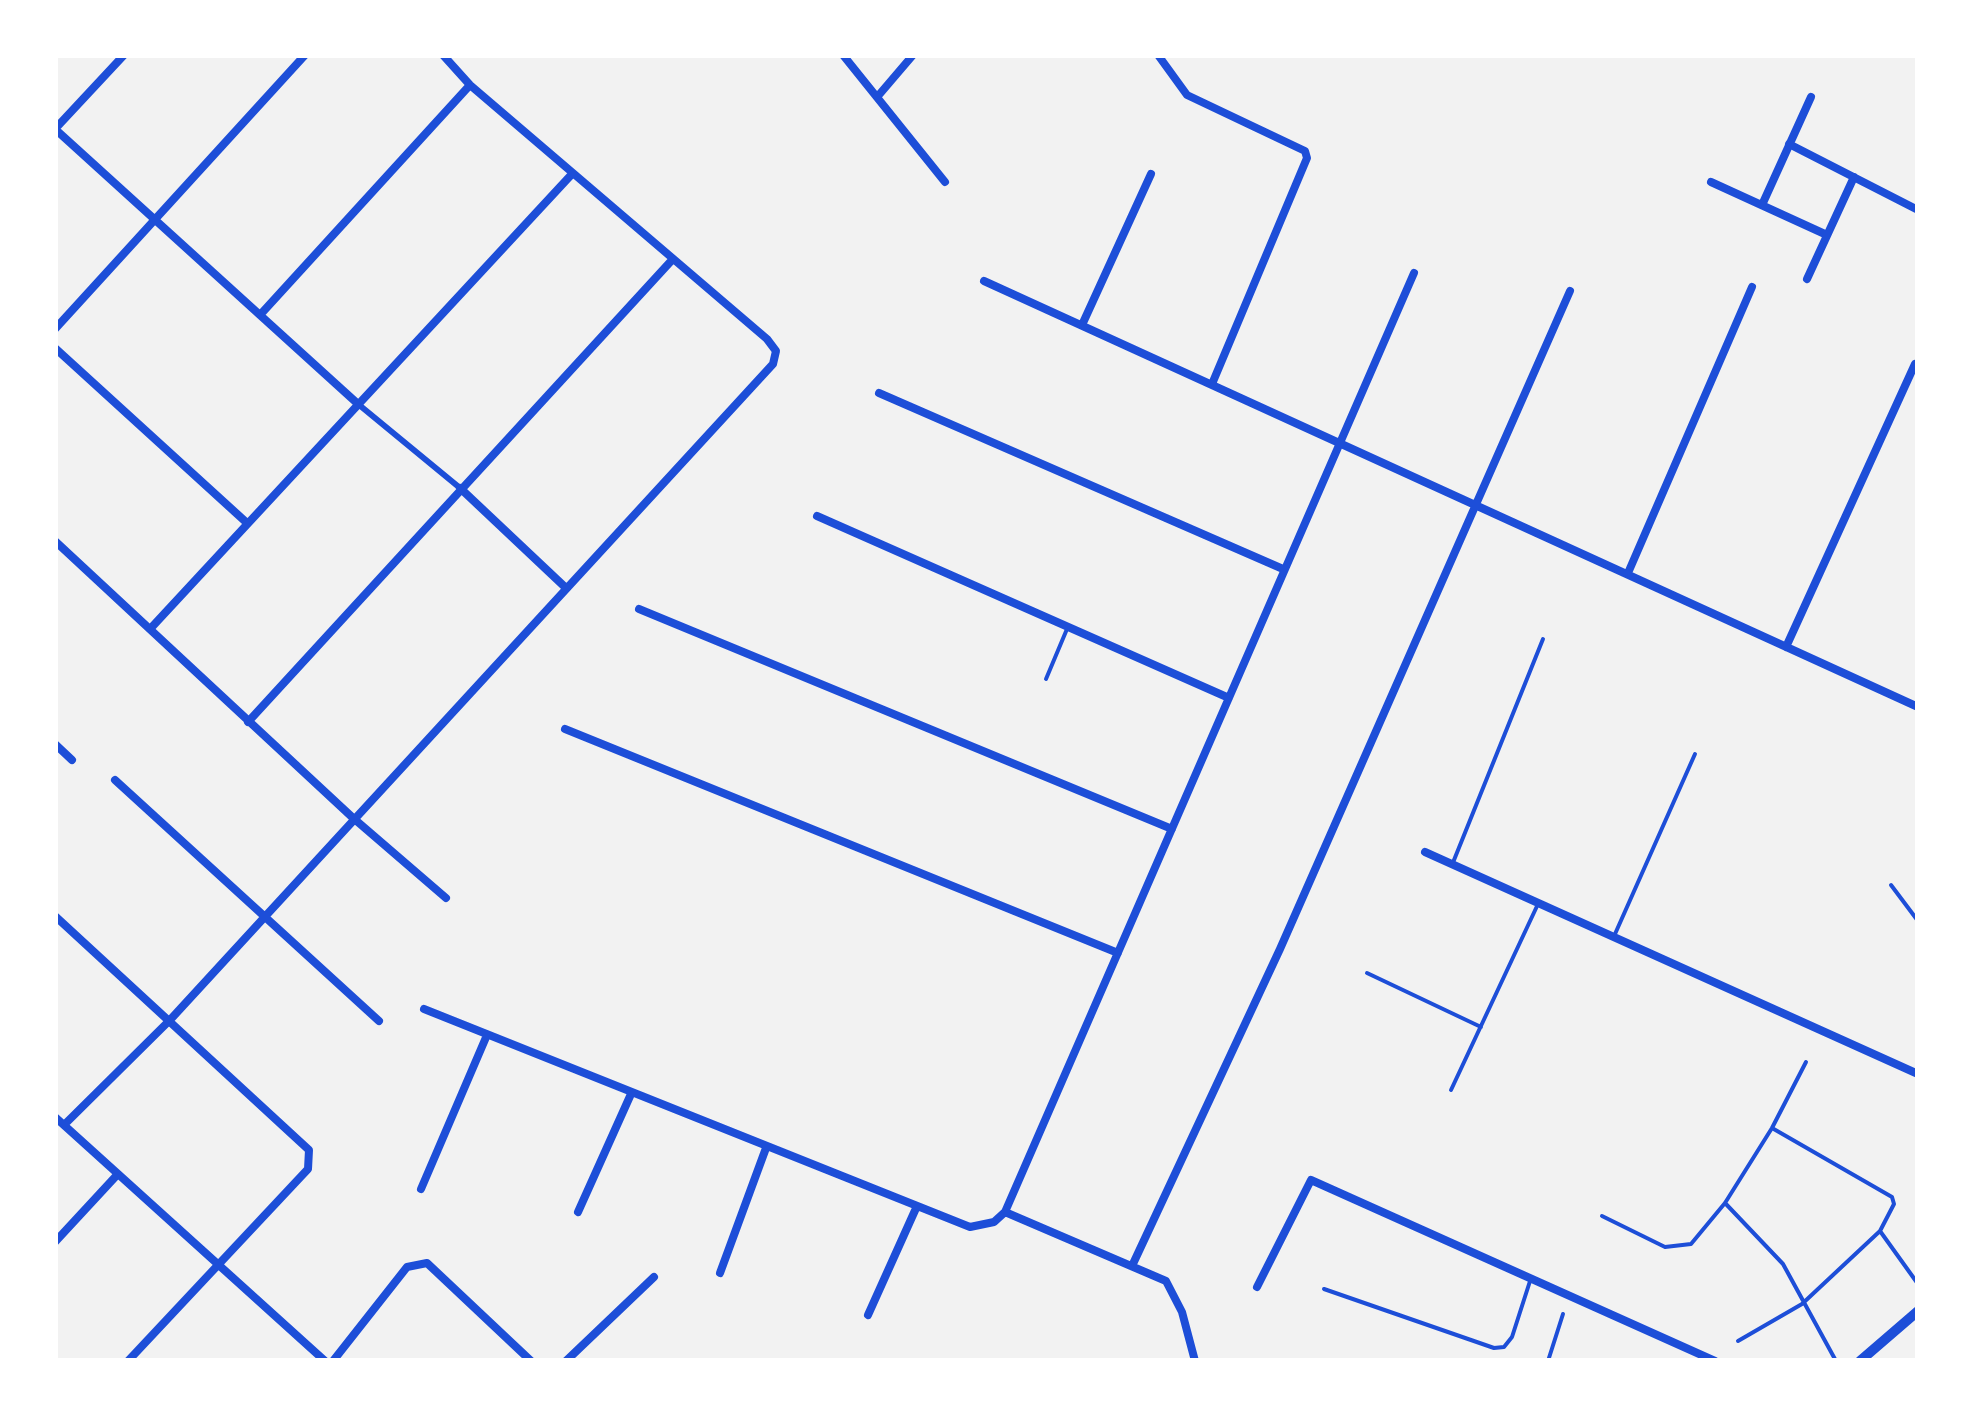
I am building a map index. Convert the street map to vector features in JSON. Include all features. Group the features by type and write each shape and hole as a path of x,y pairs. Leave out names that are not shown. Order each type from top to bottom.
{"street":[{"path":"124,55 55,129 358,404 460,488 566,588"},
{"path":"55,329 306,55"},
{"path":"64,1125 170,1020 773,364 776,351 767,339 470,85 443,55"},
{"path":"843,55 945,182"},
{"path":"878,96 913,55"},
{"path":"1158,55 1187,96 1305,151 1306,158 1212,384"},
{"path":"260,315 470,85"},
{"path":"1762,205 1811,97"},
{"path":"1789,144 1918,210"},
{"path":"151,628 572,174"},
{"path":"1082,325 1152,174"},
{"path":"1807,279 1854,178"},
{"path":"1710,182 1828,235"},
{"path":"248,722 672,260"},
{"path":"424,1009 970,1226 994,1222 1005,1212 1414,273"},
{"path":"984,280 1918,706"},
{"path":"1628,573 1752,287"},
{"path":"1132,1266 1280,949 1570,291"},
{"path":"55,348 246,522"},
{"path":"1786,647 1916,364"},
{"path":"879,393 1283,569"},
{"path":"817,516 1229,698"},
{"path":"55,541 352,818 446,898"},
{"path":"639,609 1172,829"},
{"path":"565,729 1118,953"},
{"path":"55,744 72,760"},
{"path":"116,780 379,1021"},
{"path":"1425,852 1918,1074"},
{"path":"55,916 309,1150 308,1169 128,1361"},
{"path":"421,1189 487,1034"},
{"path":"578,1212 631,1094"},
{"path":"55,1117 321,1360"},
{"path":"720,1273 766,1148"},
{"path":"55,1242 117,1175"},
{"path":"1257,1287 1311,1180 1715,1361"},
{"path":"868,1315 917,1206"},
{"path":"1005,1212 1166,1281 1176,1296 1194,1361"},
{"path":"333,1361 407,1266 426,1264 531,1361"},
{"path":"566,1361 654,1277"},
{"path":"1860,1361 1918,1311"}],"lane":[{"path":"1046,679 1067,629"},
{"path":"1452,865 1543,639"},
{"path":"1614,934 1695,754"},
{"path":"1892,885 1918,920"},
{"path":"1451,1090 1539,902"},
{"path":"1368,973 1481,1027"},
{"path":"1602,1216 1652,1242 1679,1248 1691,1244 1725,1203 1772,1128 1806,1062"},
{"path":"1738,1342 1802,1304 1880,1231 1890,1216 1892,1197 1772,1128"},
{"path":"1725,1203 1783,1264 1836,1361"},
{"path":"1880,1231 1918,1284"},
{"path":"1324,1289 1494,1348 1504,1346 1512,1337 1530,1278"},
{"path":"1548,1361 1563,1314"}]}
